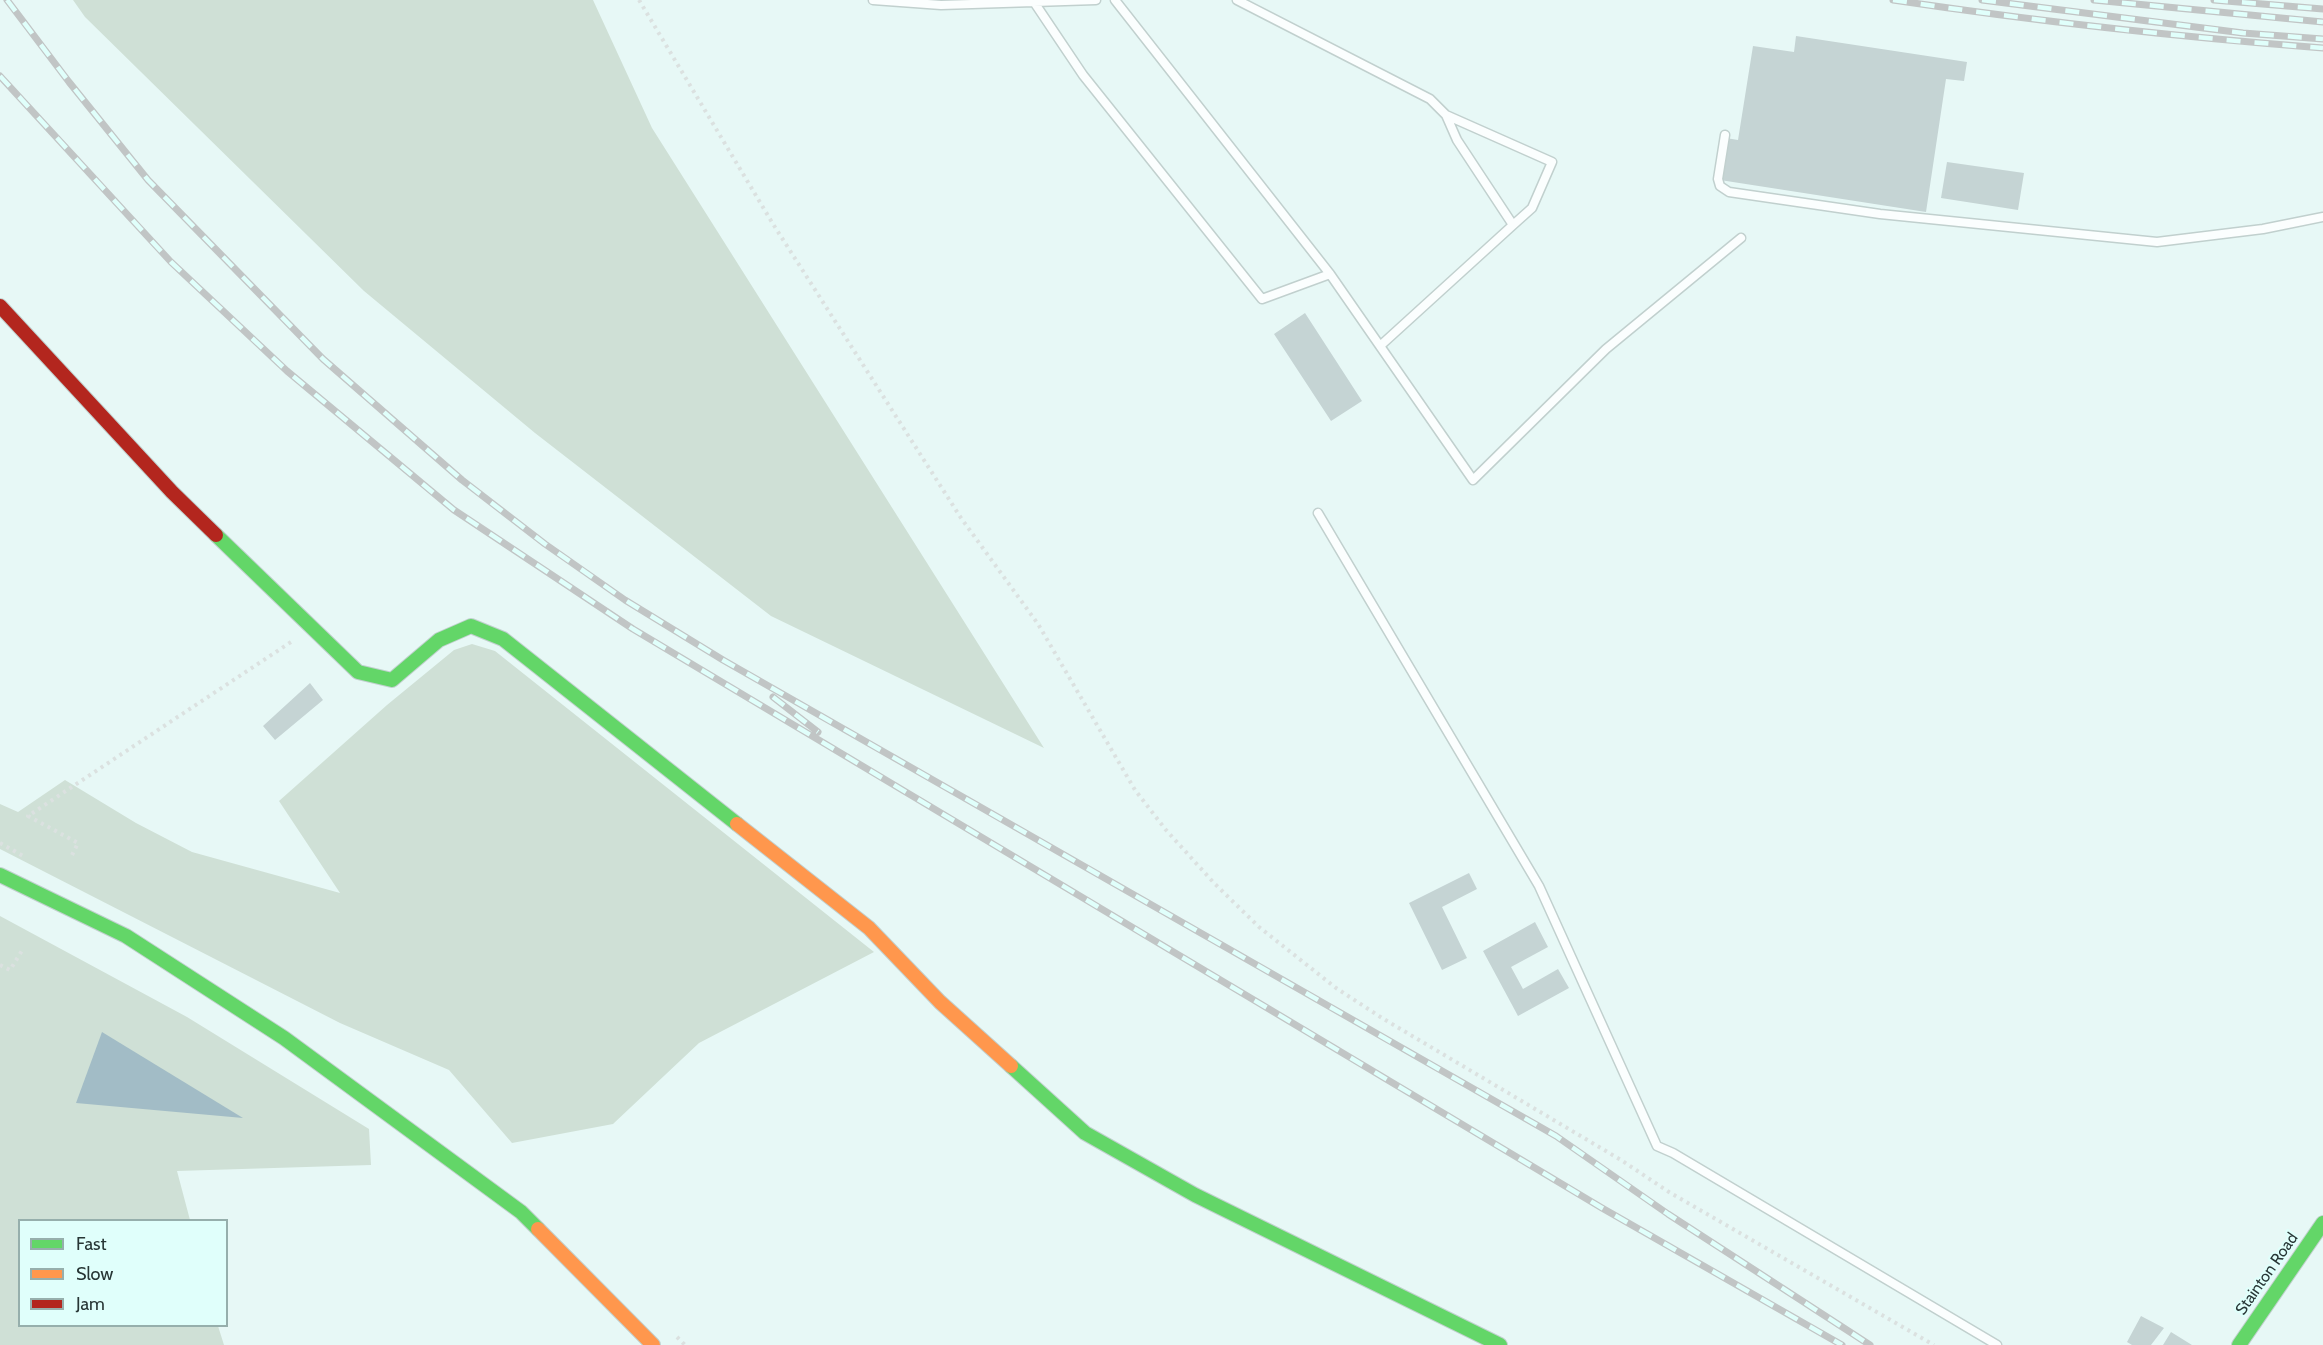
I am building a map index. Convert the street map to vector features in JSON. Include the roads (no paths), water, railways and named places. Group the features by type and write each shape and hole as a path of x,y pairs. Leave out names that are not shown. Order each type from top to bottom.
{"main road":[{"path":"0,306 172,492 358,672 392,680 439,640 471,626 503,639 869,928 940,1002 1085,1133 1195,1195 1500,1345"},
{"path":"0,875 126,936 285,1038 521,1212 653,1345"},
{"name":"Stainton Road","path":"2239,1345 2323,1223"}],"lane":[{"path":"873,0 941,5 1096,0"},
{"path":"1116,0 1330,274 1473,480 1606,349 1741,238"},
{"path":"1237,0 1430,99 1446,115 1551,162 1532,208 1380,346"},
{"path":"1034,2 1083,75 1263,299 1330,274"},
{"path":"1446,115 1457,140 1513,225"},
{"path":"1725,135 1718,179 1720,186 1729,192 1880,214 2157,242 2263,229 2323,217"},
{"path":"1318,513 1539,886 1657,1146 1673,1153 1997,1345"}],"water":[{"path":"102,1032 243,1118 76,1103"}],"railway":[{"path":"7,0 148,180 323,359 462,480 545,544 625,600 723,660 1556,1136 1668,1214 1870,1345"},
{"path":"1893,0 2107,28 2323,48"},
{"path":"1982,0 2243,33 2323,39"},
{"path":"2094,0 2323,22"},
{"path":"2214,0 2323,9"},
{"path":"0,76 171,262 287,371 454,510 633,629 1602,1208 1842,1345"},
{"path":"773,697 818,732"}]}
